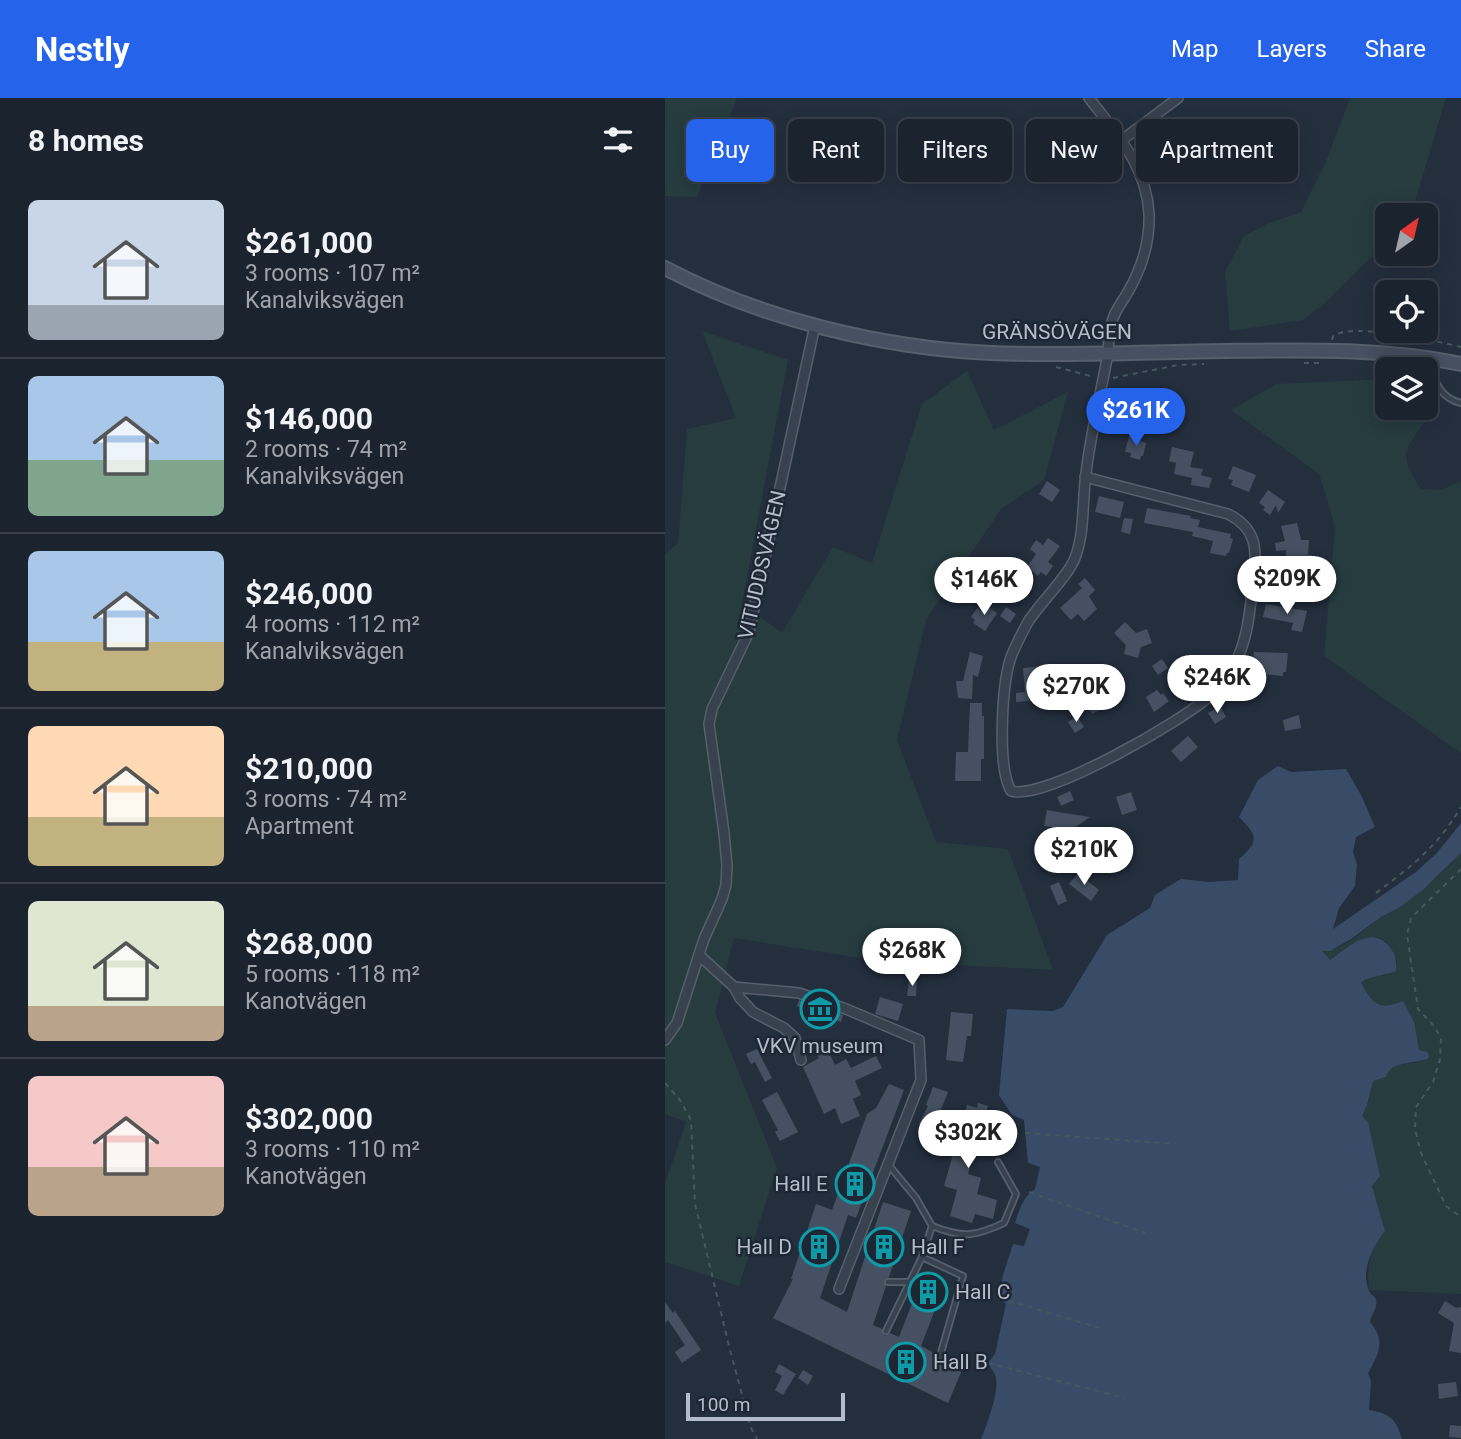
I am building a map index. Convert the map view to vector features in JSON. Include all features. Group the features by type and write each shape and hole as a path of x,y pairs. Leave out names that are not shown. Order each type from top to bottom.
{"street":[{"path":"1089,98 1106,119"},
{"path":"1085,477 1228,514 1245,525 1254,538 1255,566 1249,618 1235,664 1214,693 1192,710 1114,755 1061,780 1019,793 1011,791 1007,783 1004,756 1002,725 1010,660 1028,623 1075,560 1081,537 1085,477 1112,320 1138,273 1145,253 1149,213 1143,181 1122,140 1178,98"},
{"name":"GRÄNSÖVÄGEN","path":"665,268 749,304 815,325 866,337 989,353 1330,349 1424,357"},
{"name":"VITUDDSVÄGEN","path":"665,1040 677,1023 699,955 722,900 727,865 711,740 711,717 749,632 815,325"},
{"name":"GRÄNSÖVÄGEN","path":"1438,359 1461,364"},
{"path":"699,955 734,987 753,1012 784,1028 795,1038 801,1060"},
{"path":"734,987 799,993 846,1009 919,1040 921,1080 838,1289"}],"lane":[{"path":"1438,385 1440,391 1461,403"},
{"path":"888,1163 916,1198 932,1226 956,1236 983,1233 1004,1223 1016,1194 997,1162"},
{"path":"886,1331 922,1257 932,1226"},
{"path":"922,1257 963,1276 940,1356"},
{"path":"888,1282 909,1282"}],"path":[{"path":"1376,893 1422,858 1447,829 1461,807"},
{"path":"1461,869 1411,918 1407,935 1418,1009 1441,1038 1440,1059 1433,1082 1416,1107 1415,1129 1421,1153 1446,1206 1461,1217"},
{"path":"665,1083 680,1100 691,1120 695,1204 729,1346 751,1428 757,1439"},
{"path":"1025,1133 1175,1144"},
{"path":"1029,1192 1146,1233"},
{"path":"999,1298 1100,1328"},
{"path":"988,1363 1125,1398"}],"green space":[{"path":"665,98 737,98 729,119 686,119 686,182 703,182 697,197 665,196"},
{"path":"1350,98 1446,98 1415,203 1375,203 1375,253 1324,304 1303,320 1230,331 1225,272 1244,236 1269,223 1301,212 1327,159"},
{"path":"702,331 788,360 742,603 782,633 833,547 872,563 922,404 967,371 994,430 1068,392 1044,480 1001,509 926,620 897,740 936,842 1008,849 1053,970 880,961 734,938 715,1013 777,1168 739,1286 665,1262 665,1184 686,1122 665,1114 665,554 678,543 687,429 736,418"},
{"path":"1375,380 1375,420 1426,420 1410,443 1406,458 1421,489 1441,490 1461,481 1461,753 1324,656 1335,526 1319,474 1231,410 1276,384"},
{"path":"1461,853 1461,1294 1369,1290 1370,1259 1385,1231 1372,1185 1380,1175 1368,1123 1362,1116 1373,1081 1386,1077 1393,1068 1429,1058 1428,1052 1419,1050 1403,1001 1387,1005 1377,1003 1361,981 1375,974 1384,976 1397,962 1384,941 1368,938 1331,960 1322,950 1344,944 1414,896 1439,876"}],"water":[{"path":"1278,766 1291,772 1346,769 1375,827 1356,837 1353,852 1357,864 1355,886 1339,908 1333,929 1416,872 1437,853 1461,823 1461,853 1424,889 1351,939 1330,951 1322,951 1330,960 1366,938 1381,939 1388,945 1395,957 1396,971 1361,982 1369,996 1377,1003 1388,1005 1403,1001 1414,1022 1419,1050 1428,1052 1429,1058 1398,1065 1386,1077 1373,1081 1362,1116 1368,1122 1380,1176 1372,1186 1385,1231 1372,1251 1366,1275 1369,1291 1376,1303 1370,1322 1379,1341 1378,1353 1368,1373 1371,1381 1369,1410 1391,1418 1402,1439 981,1439 996,1391 996,1378 988,1363 995,1354 1006,1304 999,1298 1003,1275 1013,1244 1024,1246 1030,1229 1015,1223 1024,1200 1035,1189 1040,1167 1028,1163 1024,1120 1012,1115 999,1095 1007,1009 1053,1011 1063,1007 1107,935 1150,908 1155,895 1181,879 1209,882 1238,880 1239,859 1254,838 1239,817 1258,780"}],"building":[{"path":"1129,436 1141,438 1140,441 1146,443 1140,460 1125,452"},
{"path":"1172,447 1194,452 1190,467 1203,469 1201,475 1212,478 1209,488 1191,485 1192,478 1174,474 1176,463 1169,461"},
{"path":"1233,466 1256,475 1249,492 1231,485 1233,480 1228,479"},
{"path":"1047,481 1060,490 1052,502 1039,494"},
{"path":"1268,490 1285,502 1278,513 1276,505 1270,515 1259,503"},
{"path":"1099,496 1124,502 1120,518 1095,512"},
{"path":"1147,508 1191,516 1190,518 1200,520 1198,527 1231,534 1230,538 1233,539 1229,553 1226,556 1210,553 1213,541 1192,536 1193,532 1144,523"},
{"path":"1124,518 1133,519 1130,534 1121,532"},
{"path":"1297,523 1301,540 1309,540 1308,555 1312,555 1312,571 1285,570 1286,550 1276,551 1275,543 1285,541 1281,526"},
{"path":"1048,538 1060,546 1048,562 1053,566 1046,576 1041,572 1038,576 1027,567 1036,554 1030,549 1036,540 1043,545"},
{"path":"1085,578 1095,590 1089,596 1097,609 1084,621 1078,614 1071,620 1060,608 1082,588 1078,584"},
{"path":"1266,604 1307,611 1302,632 1291,630 1293,623 1263,617"},
{"path":"985,605 997,613 985,631 973,623 975,620 971,617 977,608 981,611"},
{"path":"1006,607 1016,614 1010,623 1000,616"},
{"path":"1125,622 1136,633 1147,629 1152,643 1141,647 1138,658 1124,654 1126,645 1114,633"},
{"path":"970,652 983,656 978,677 973,675 972,699 958,698 956,681 963,681"},
{"path":"1254,652 1288,653 1286,672 1283,672 1283,676 1252,673"},
{"path":"1162,659 1168,668 1158,675 1152,666"},
{"path":"1054,665 1054,690 1029,692 1029,701 1016,702 1016,693 1025,692 1023,668"},
{"path":"1157,690 1169,701 1154,712 1146,697"},
{"path":"1092,694 1100,710 1092,714 1083,698"},
{"path":"970,703 982,703 984,716 981,781 955,781 956,752 968,752"},
{"path":"1220,706 1226,717 1215,724 1208,713"},
{"path":"1299,715 1301,728 1285,731 1283,720"},
{"path":"1077,716 1084,727 1075,733 1068,722"},
{"path":"1188,736 1198,747 1181,762 1171,751"},
{"path":"1070,791 1074,800 1061,806 1057,797"},
{"path":"1131,792 1137,810 1122,815 1116,797"},
{"path":"1047,810 1090,817 1063,836 1058,828 1044,826"},
{"path":"1078,873 1099,890 1091,901 1069,884"},
{"path":"1059,882 1067,901 1058,905 1050,886"},
{"path":"909,980 917,980 916,996 907,996"},
{"path":"880,997 903,1004 898,1021 875,1014"},
{"name":"VKV museum","path":"799,1000 843,1015 841,1022 797,1006"},
{"path":"951,1012 973,1014 971,1036 967,1036 963,1062 946,1060"},
{"path":"757,1049 772,1078 765,1082 755,1062 751,1064 746,1054"},
{"path":"827,1049 835,1065 846,1059 851,1068 876,1056 882,1068 855,1081 861,1095 853,1099 860,1116 841,1124 835,1108 824,1114 803,1067 819,1058 817,1054"},
{"path":"889,1084 904,1090 856,1218 848,1215 820,1298 847,1312 883,1202 911,1211 889,1277 884,1280 886,1286 873,1325 882,1329 885,1336 890,1333 899,1337 924,1272 946,1281 921,1346 936,1354 938,1360 944,1358 963,1368 948,1403 773,1318 793,1279 816,1204 832,1210 867,1114 876,1108"},
{"path":"933,1087 948,1092 936,1122 945,1126 932,1145 921,1143 926,1128 919,1124"},
{"path":"777,1092 798,1132 780,1141 775,1132 778,1130 762,1100"},
{"path":"978,1103 988,1106 968,1174 981,1178 977,1194 997,1200 993,1219 975,1214 972,1223 950,1216 957,1190 944,1186 967,1105 977,1108"},
{"path":"1445,1301 1456,1308 1461,1307 1461,1353 1449,1351 1454,1323 1438,1313"},
{"path":"665,1302 673,1313 675,1311 701,1350 682,1363 675,1352 685,1345 668,1320 665,1323"},
{"path":"779,1364 796,1374 783,1395 775,1390 782,1376 775,1372"},
{"path":"803,1370 813,1376 808,1385 798,1378"},
{"path":"1456,1382 1458,1396 1439,1399 1438,1384"},
{"path":"1450,1425 1461,1426 1461,1438 1449,1437"}],"place":[{"name":"VKV museum","path":"820,1009"},
{"name":"Hall E","path":"855,1184"},
{"name":"Hall D","path":"819,1247"},
{"name":"Hall F","path":"884,1247"},
{"name":"Hall C","path":"928,1292"},
{"name":"Hall B","path":"906,1362"}]}
